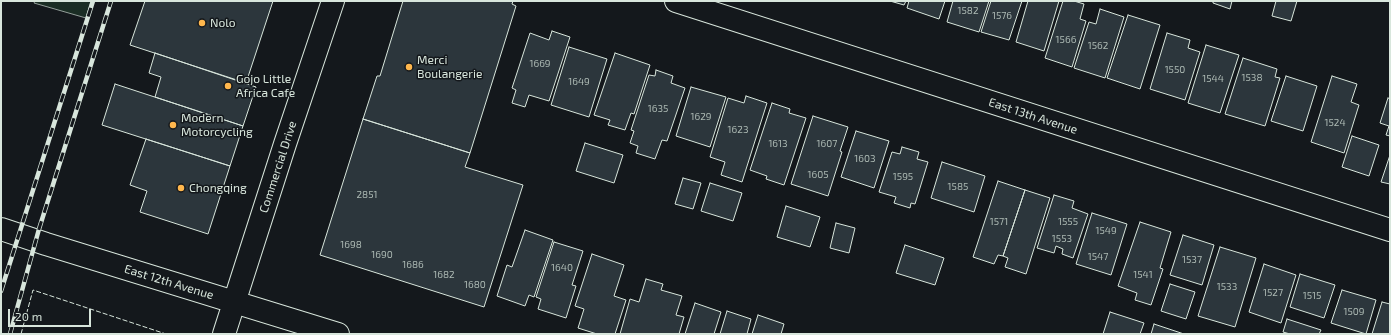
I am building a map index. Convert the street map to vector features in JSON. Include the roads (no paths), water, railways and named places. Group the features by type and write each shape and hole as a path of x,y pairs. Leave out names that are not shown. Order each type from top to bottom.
{"street":[{"name":"Commercial Drive","path":"224,334 333,1"},
{"name":"East 13th Avenue","path":"676,1 1390,230"},
{"name":"East 12th Avenue","path":"1,228 46,244 338,334"}],"railway":[{"path":"1,291 93,1"},
{"path":"10,334 39,229 111,1"}],"place":[{"name":"Nolo","path":"202,23"},
{"name":"Merci Boulangerie","path":"409,67"},
{"name":"Gojo Little Africa Cafe","path":"228,86"},
{"name":"Modern Motorcycling","path":"173,125"},
{"name":"Chongqing","path":"181,188"}]}
